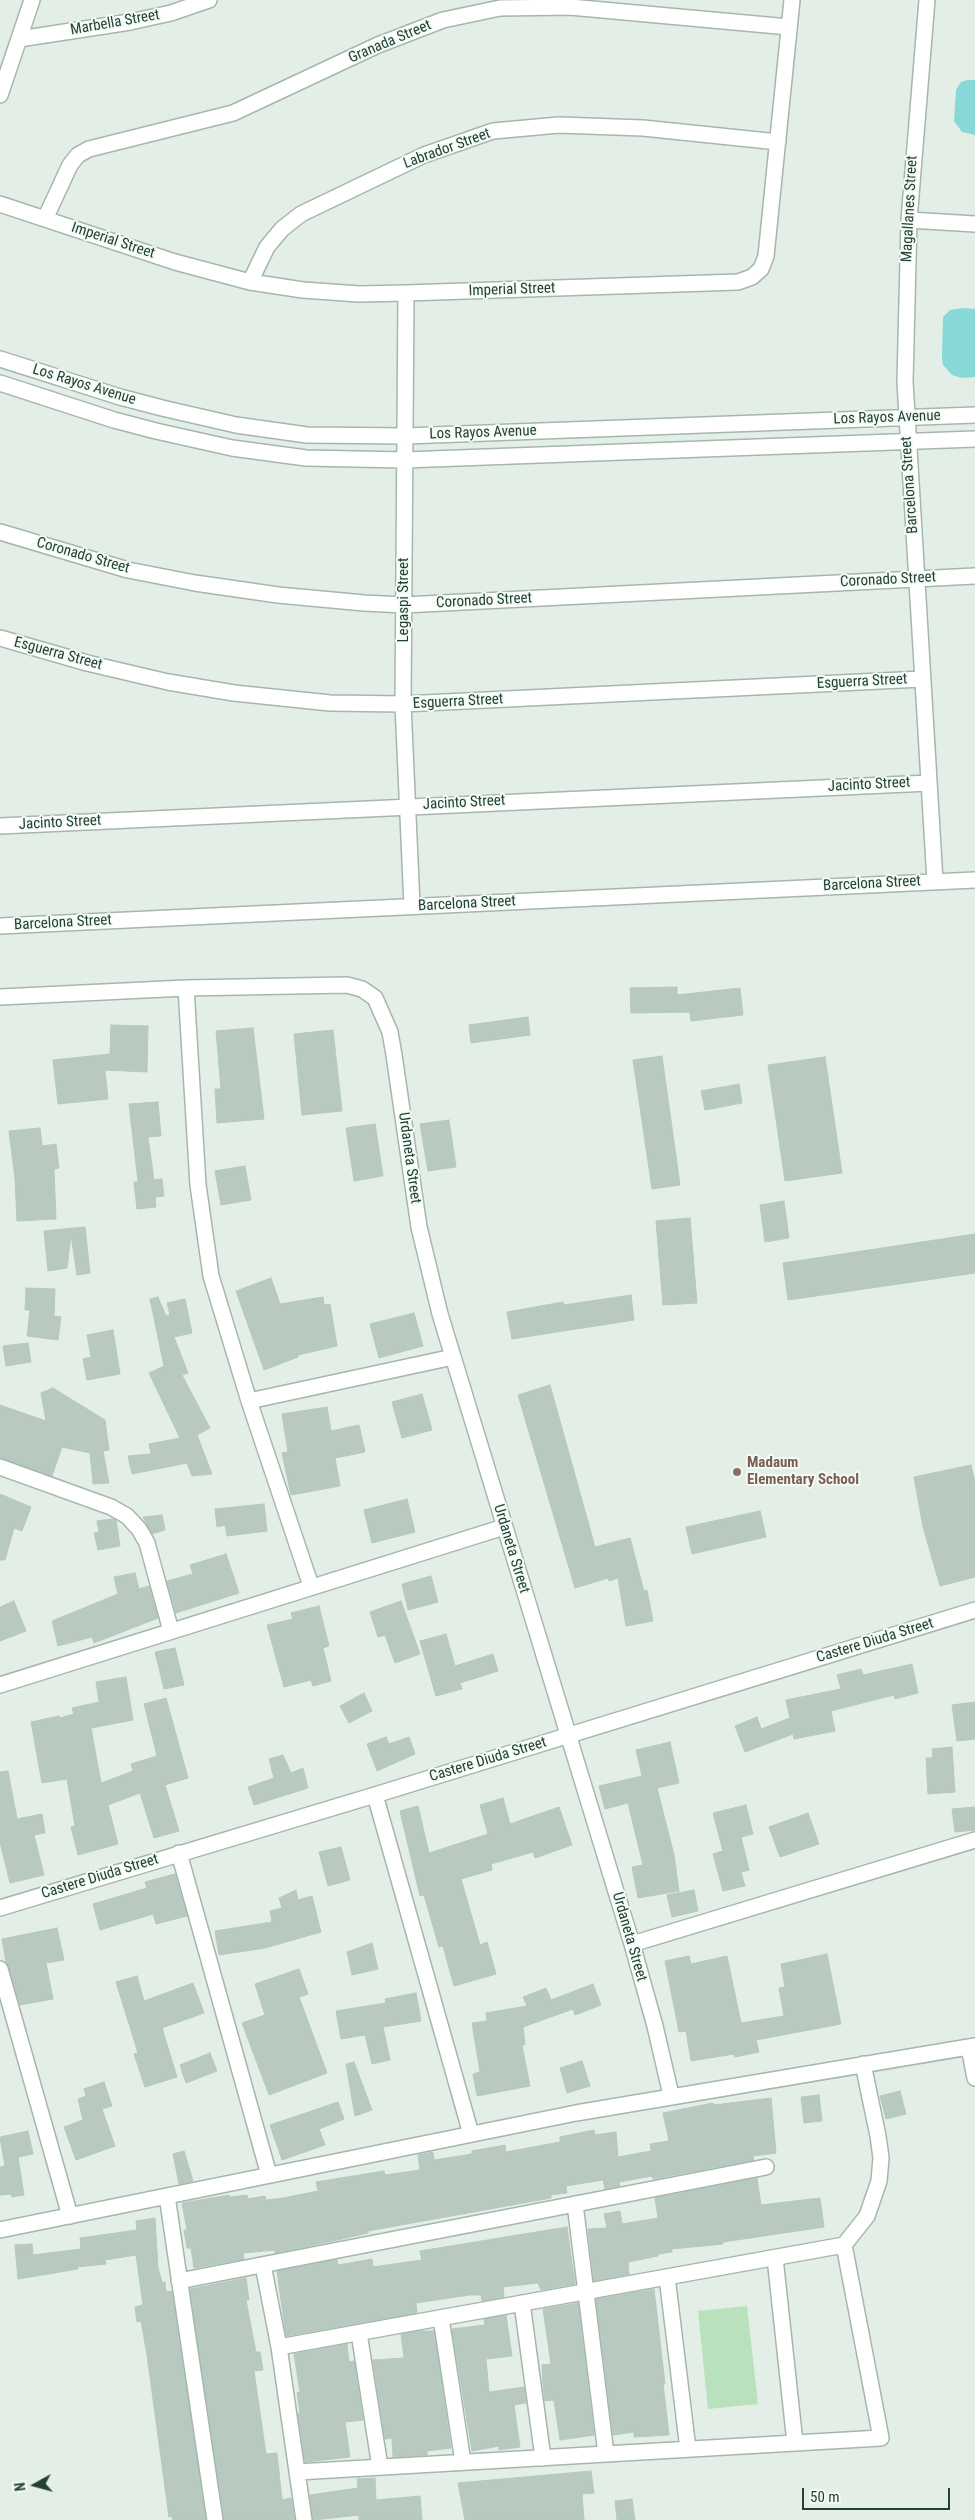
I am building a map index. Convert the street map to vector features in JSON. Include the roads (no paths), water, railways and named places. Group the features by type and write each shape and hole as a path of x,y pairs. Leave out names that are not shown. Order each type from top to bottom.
{"street":[{"path":"0,95 32,0"},
{"name":"Marbella Street","path":"19,39 130,22 171,13 209,0"},
{"name":"Imperial Street","path":"0,204 175,262 250,282 303,290 358,294 738,282 752,277 761,269 766,256 792,0"},
{"name":"Magallanes Street","path":"906,418 905,339 909,220 927,0"},
{"name":"Granada Street","path":"45,219 70,164 78,155 89,149 233,113 378,45 443,20 500,8 570,7 789,27"},
{"name":"Labrador Street","path":"250,282 267,247 282,229 301,214 424,155 493,131 559,125 643,128 778,142"},
{"path":"909,220 975,224"},
{"name":"Legaspi Street","path":"406,293 403,704 412,906"},
{"name":"Los Rayos Avenue","path":"0,359 120,397 236,425 307,435 404,436 975,415"},
{"name":"Los Rayos Avenue","path":"0,384 114,420 232,448 306,458 404,460 975,439"},
{"name":"Barcelona Street","path":"906,418 935,881"},
{"name":"Coronado Street","path":"0,532 128,570 195,583 278,595 404,605 975,576"},
{"name":"Esguerra Street","path":"0,638 87,663 168,682 234,693 330,703 403,704 922,679"},
{"name":"Jacinto Street","path":"0,826 928,783"},
{"name":"Barcelona Street","path":"0,926 975,880"},
{"name":"Urdaneta Street","path":"186,988 347,985 362,989 375,998 390,1032 419,1227 453,1358 632,1944 655,2026 671,2095"},
{"path":"0,997 186,988 198,1185 203,1229 212,1276 249,1400 311,1586"},
{"path":"249,1400 453,1358"},
{"path":"0,1467 111,1507 127,1516 139,1529 147,1543 170,1631"},
{"path":"0,1685 504,1527"},
{"name":"Castere Diuda Street","path":"0,1908 376,1795 975,1610"},
{"path":"376,1795 471,2134"},
{"path":"632,1944 975,1840"},
{"path":"179,1853 270,2175"},
{"path":"0,1969 70,2216"},
{"path":"0,2230 671,2095 862,2064 972,2047 975,2078"},
{"path":"279,2347 844,2245 867,2216 879,2182 881,2158 862,2064"},
{"path":"179,2281 766,2167"},
{"path":"167,2196 215,2520"},
{"path":"575,2204 606,2454"},
{"path":"297,2472 881,2438 844,2245"},
{"path":"775,2258 795,2443"},
{"path":"263,2265 279,2347 304,2520"},
{"path":"667,2277 688,2449"},
{"path":"522,2303 543,2458"},
{"path":"441,2318 463,2462"},
{"path":"359,2333 380,2467"}],"water":[{"path":"975,80 975,135 962,132 954,121 956,90 961,82"},
{"path":"962,308 975,309 975,377 962,378 952,375 943,365 943,317 950,310"}],"place":[{"name":"Madaum Elementary School","path":"737,1472"}]}
